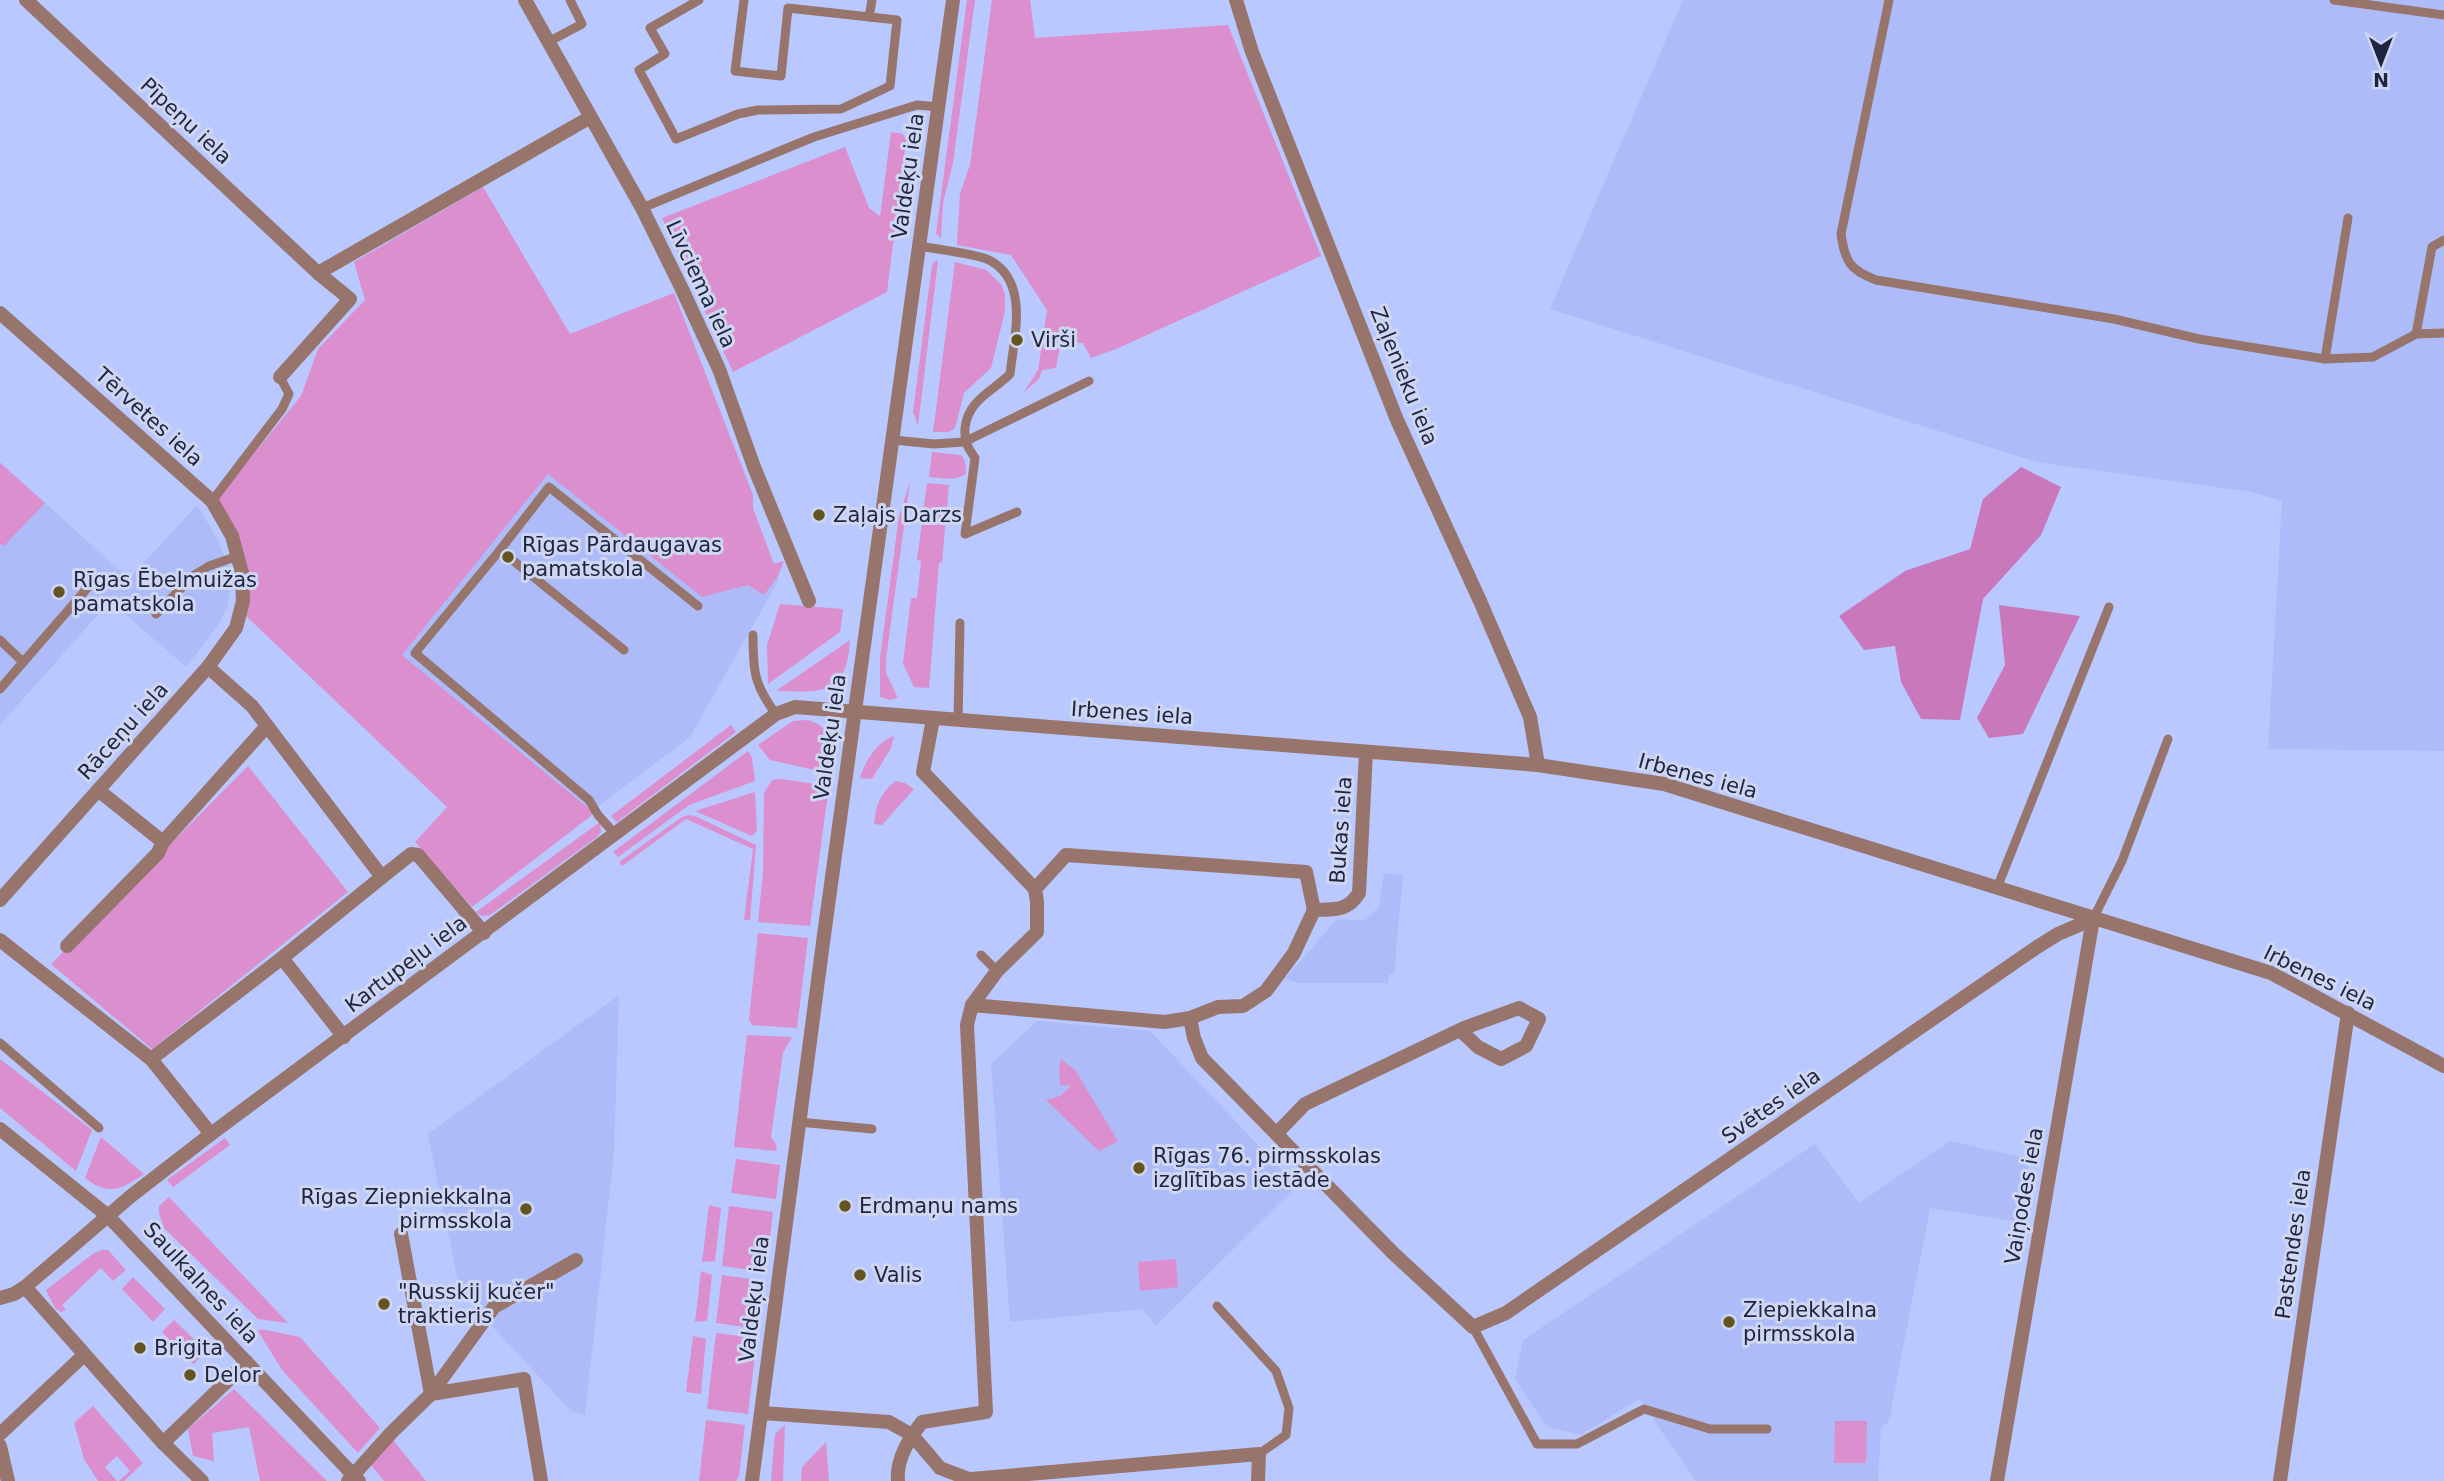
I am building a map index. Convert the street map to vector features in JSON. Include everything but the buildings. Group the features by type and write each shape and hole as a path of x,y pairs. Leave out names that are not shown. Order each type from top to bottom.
{"street":[{"name":"Pīpeņu iela","path":"26,0 318,273 350,299 280,377"},
{"name":"Līvciema iela","path":"525,0 642,208 719,369 754,467 809,601"},
{"name":"Valdeķu iela","path":"752,1481 953,0"},
{"name":"Zaļenieku iela","path":"1236,0 1252,52 1397,420 1530,717 1538,765"},
{"path":"318,273 589,118"},
{"name":"Tērvetes iela","path":"0,313 212,501 232,536 242,573"},
{"name":"Rāceņu iela","path":"0,900 208,667 236,628 243,601 242,573"},
{"path":"208,667 252,706 382,877"},
{"name":"Kartupeļu iela","path":"0,1298 25,1287 108,1216 211,1134 776,714 795,707 855,712"},
{"name":"Irbenes iela","path":"855,712 1538,765 1664,784 2271,972 2444,1066"},
{"path":"898,1481 897,1467 912,1435 922,1422 986,1412 967,1025 972,1005 997,971 1037,932 1035,889 923,772 933,719"},
{"path":"67,946 158,853 163,842 267,726"},
{"name":"Bukas iela","path":"972,1005 1165,1022 1190,1018 1218,1007 1243,1006 1266,991 1294,953 1314,911 1343,908 1353,903 1359,893 1366,752"},
{"path":"99,790 163,842"},
{"path":"151,1059 411,854 418,855 484,933"},
{"path":"1035,889 1066,855 1306,872 1314,911"},
{"name":"Svētes iela","path":"1473,1328 1506,1313 2037,947 2057,934 2093,919"},
{"name":"Vaiņodes iela","path":"1997,1481 2093,919"},
{"path":"0,940 151,1059 211,1134"},
{"path":"282,958 344,1037"},
{"path":"1277,1133 1305,1104 1460,1030 1519,1008 1539,1019 1526,1046 1501,1059 1478,1047 1460,1030"},
{"name":"Pastendes iela","path":"2280,1481 2348,1013"},
{"path":"1190,1018 1202,1058 1393,1252 1473,1328"},
{"name":"Saulkalnes iela","path":"0,1129 108,1216 247,1362 353,1479"},
{"path":"401,1234 431,1394"},
{"path":"353,1479 431,1394 494,1307 576,1260"},
{"path":"25,1287 163,1443 202,1481"},
{"path":"0,1434 84,1355"},
{"path":"163,1443 247,1362"},
{"path":"431,1394 524,1379 541,1481"},
{"path":"761,1413 889,1422 912,1435 940,1468 973,1480 1259,1454 1258,1481"},
{"path":"0,1446 8,1481"}],"lane":[{"path":"548,42 582,24 570,0"},
{"path":"699,0 650,29 665,54 639,70 676,139 737,114 758,110 841,109 890,86 897,20 788,8 781,76 735,71 744,0"},
{"path":"869,17 872,0"},
{"path":"1889,0 1841,234 1843,251 1849,263 1859,273 1876,280 2114,319 2199,339 2325,359 2373,357 2416,334 2444,333"},
{"path":"2334,0 2444,15"},
{"path":"642,208 814,137 917,105 939,107"},
{"path":"2325,359 2348,218"},
{"path":"2416,334 2432,247 2444,240"},
{"path":"920,246 988,260 1008,275 1018,308 1010,374 975,401 966,415 964,442 975,458 965,534 1017,512"},
{"path":"212,501 282,409 289,394 280,377"},
{"path":"893,440 934,444 964,442 1089,381"},
{"path":"615,834 589,800 415,653 549,487 698,606"},
{"path":"499,550 624,650"},
{"path":"156,614 194,575 209,566 238,556"},
{"path":"0,689 90,585"},
{"path":"1997,888 2109,607"},
{"path":"958,721 960,624"},
{"path":"753,635 753,667 761,695 776,714"},
{"path":"0,640 23,662"},
{"path":"2093,919 2122,861 2168,739"},
{"path":"981,955 997,971"},
{"path":"0,1043 99,1128"},
{"path":"799,1122 872,1129"},
{"path":"1217,1306 1276,1371 1289,1408 1286,1435 1259,1454"},
{"path":"1473,1328 1537,1444 1577,1444 1644,1409 1710,1429 1767,1429"}],"shaded area":[{"path":"967,0 975,0 953,163 943,203 941,239 936,233"},
{"path":"992,0 1030,0 1035,38 1228,25 1321,256 1091,358 1083,343 1061,342 1056,368 1042,370 1039,379 1024,392 1038,370 1047,310 1011,255 957,245 960,193 970,165"},
{"path":"1683,0 2444,0 2444,751 2268,749 2282,501 2251,492 2036,462 1550,309"},
{"path":"891,132 903,134 906,140 887,292 733,372 662,218 845,147 869,208 880,216"},
{"name":"Rīgas Pārdaugavas pamatskola","path":"483,187 570,334 674,293 753,495 753,508 774,564 784,561 778,576 764,595 748,585 702,597 548,474 402,655 593,812 472,907 415,842 447,807 245,615 247,608 216,500 301,396 318,349 365,300 354,262"},
{"path":"938,261 918,426 913,412 932,265"},
{"path":"955,262 986,270 1001,284 1005,295 1005,311 991,368 964,393 955,428 949,432 933,432"},
{"name":"Rīgas Pārdaugavas pamatskola","path":"663,297 779,579 690,737 473,901 450,808 304,403 569,339"},
{"path":"932,452 961,455 965,461 966,473 954,478 929,477"},
{"name":"Rīgas Ēbelmuižas pamatskola","path":"0,462 129,579 197,505 228,564 230,583 228,606 218,625 186,667 110,601 0,725"},
{"path":"0,463 45,503 4,546 0,544"},
{"path":"2021,467 2061,487 2041,535 1983,599 1960,720 1921,719 1901,682 1895,646 1864,650 1839,616 1905,571 1970,549 1983,499"},
{"path":"910,482 886,659 886,673 898,698 890,700 880,697 880,658 899,516"},
{"path":"927,483 949,485 942,562 939,563 929,688 914,687 903,664 911,598 917,598 921,561 917,560"},
{"path":"780,604 843,609 840,632 768,684 767,645"},
{"path":"1999,605 2080,616 2023,734 1989,738 1977,718 2005,665"},
{"path":"850,640 844,672 829,687 807,691 776,691"},
{"path":"806,720 822,727 830,740 832,756 828,773 770,760 758,745 793,721"},
{"path":"731,725 736,732 617,822 611,816"},
{"path":"894,736 891,748 872,779 860,778 872,753"},
{"path":"748,751 752,758 755,781 689,805 618,857 613,852"},
{"path":"248,766 348,892 152,1049 51,964"},
{"path":"772,780 829,786 810,926 758,922 763,873 764,793"},
{"path":"895,781 914,789 882,825 874,824 880,800"},
{"path":"755,792 757,831 752,836 695,811"},
{"path":"688,815 756,845 750,920 744,920 753,849 686,819 622,866 619,862"},
{"path":"600,822 601,832 597,837 490,915 481,916 476,912"},
{"path":"1384,873 1403,875 1394,974 1389,975 1388,983 1297,983 1286,978 1337,919 1365,920 1379,907"},
{"path":"758,933 808,938 797,1028 752,1025 749,1019"},
{"name":"Rīgas Ziepniekkalna pirmsskola","path":"619,995 614,1153 585,1415 571,1411 460,1292 428,1134"},
{"name":"Rīgas 76. pirmsskolas izglītības iestāde","path":"1037,1021 1150,1031 1297,1186 1156,1326 1142,1309 1010,1322 991,1064"},
{"path":"747,1035 792,1037 783,1053 771,1137 777,1146 776,1151 734,1147"},
{"path":"0,1059 92,1130 76,1171 0,1108"},
{"path":"1061,1059 1075,1070 1118,1141 1099,1151 1046,1100 1060,1096 1071,1086 1060,1085"},
{"path":"101,1137 144,1174 114,1189 93,1184 85,1178"},
{"path":"225,1138 230,1145 173,1187 167,1180"},
{"name":"Ziepiekkalna pirmsskola","path":"1950,1141 2029,1159 2020,1222 1930,1208 1889,1421 1881,1428 1878,1481 1696,1481 1639,1399 1581,1435 1547,1427 1515,1379 1523,1340 1815,1144 1859,1203"},
{"path":"736,1159 780,1165 776,1199 731,1193"},
{"path":"169,1197 288,1323 258,1319 164,1228 159,1206"},
{"path":"709,1205 721,1208 715,1261 702,1262"},
{"path":"729,1206 773,1212 766,1272 722,1266"},
{"path":"108,1250 126,1270 113,1281 101,1268 62,1305 66,1310 61,1312 55,1308 46,1290 94,1253"},
{"path":"1176,1259 1178,1287 1140,1291 1138,1262"},
{"path":"701,1271 712,1275 707,1321 695,1322"},
{"path":"722,1275 764,1281 758,1329 716,1323"},
{"path":"133,1277 165,1309 153,1322 122,1289"},
{"path":"174,1320 207,1352 193,1364 162,1332"},
{"path":"261,1329 300,1337 380,1428 358,1453 282,1370 258,1331"},
{"path":"716,1333 757,1338 748,1414 707,1409"},
{"path":"693,1336 706,1339 701,1394 686,1392"},
{"path":"234,1389 327,1481 260,1481 249,1427 212,1433 214,1461 193,1456 188,1429"},
{"path":"93,1406 143,1463 124,1481 119,1481 130,1471 117,1456 105,1467 117,1481 98,1481 84,1459 74,1423"},
{"path":"706,1420 745,1425 739,1476 736,1481 699,1481"},
{"path":"1835,1421 1867,1421 1866,1463 1834,1463"},
{"path":"785,1425 783,1481 771,1481 775,1434"},
{"path":"393,1440 426,1481 384,1481 370,1464"},
{"path":"826,1442 829,1481 801,1481 802,1467"}],"place":[{"name":"Virši","path":"1017,340"},
{"name":"Zaļajs Darzs","path":"819,515"},
{"name":"Rīgas Pārdaugavas pamatskola","path":"508,557"},
{"name":"Rīgas Ēbelmuižas pamatskola","path":"59,592"},
{"name":"Rīgas 76. pirmsskolas izglītības iestāde","path":"1139,1168"},
{"name":"Erdmaņu nams","path":"845,1206"},
{"name":"Rīgas Ziepniekkalna pirmsskola","path":"526,1209"},
{"name":"Valis","path":"860,1275"},
{"name":"\"Russkij kučer\" traktieris","path":"384,1304"},
{"name":"Ziepiekkalna pirmsskola","path":"1729,1322"},
{"name":"Brigita","path":"140,1348"},
{"name":"Delor","path":"190,1375"}]}
